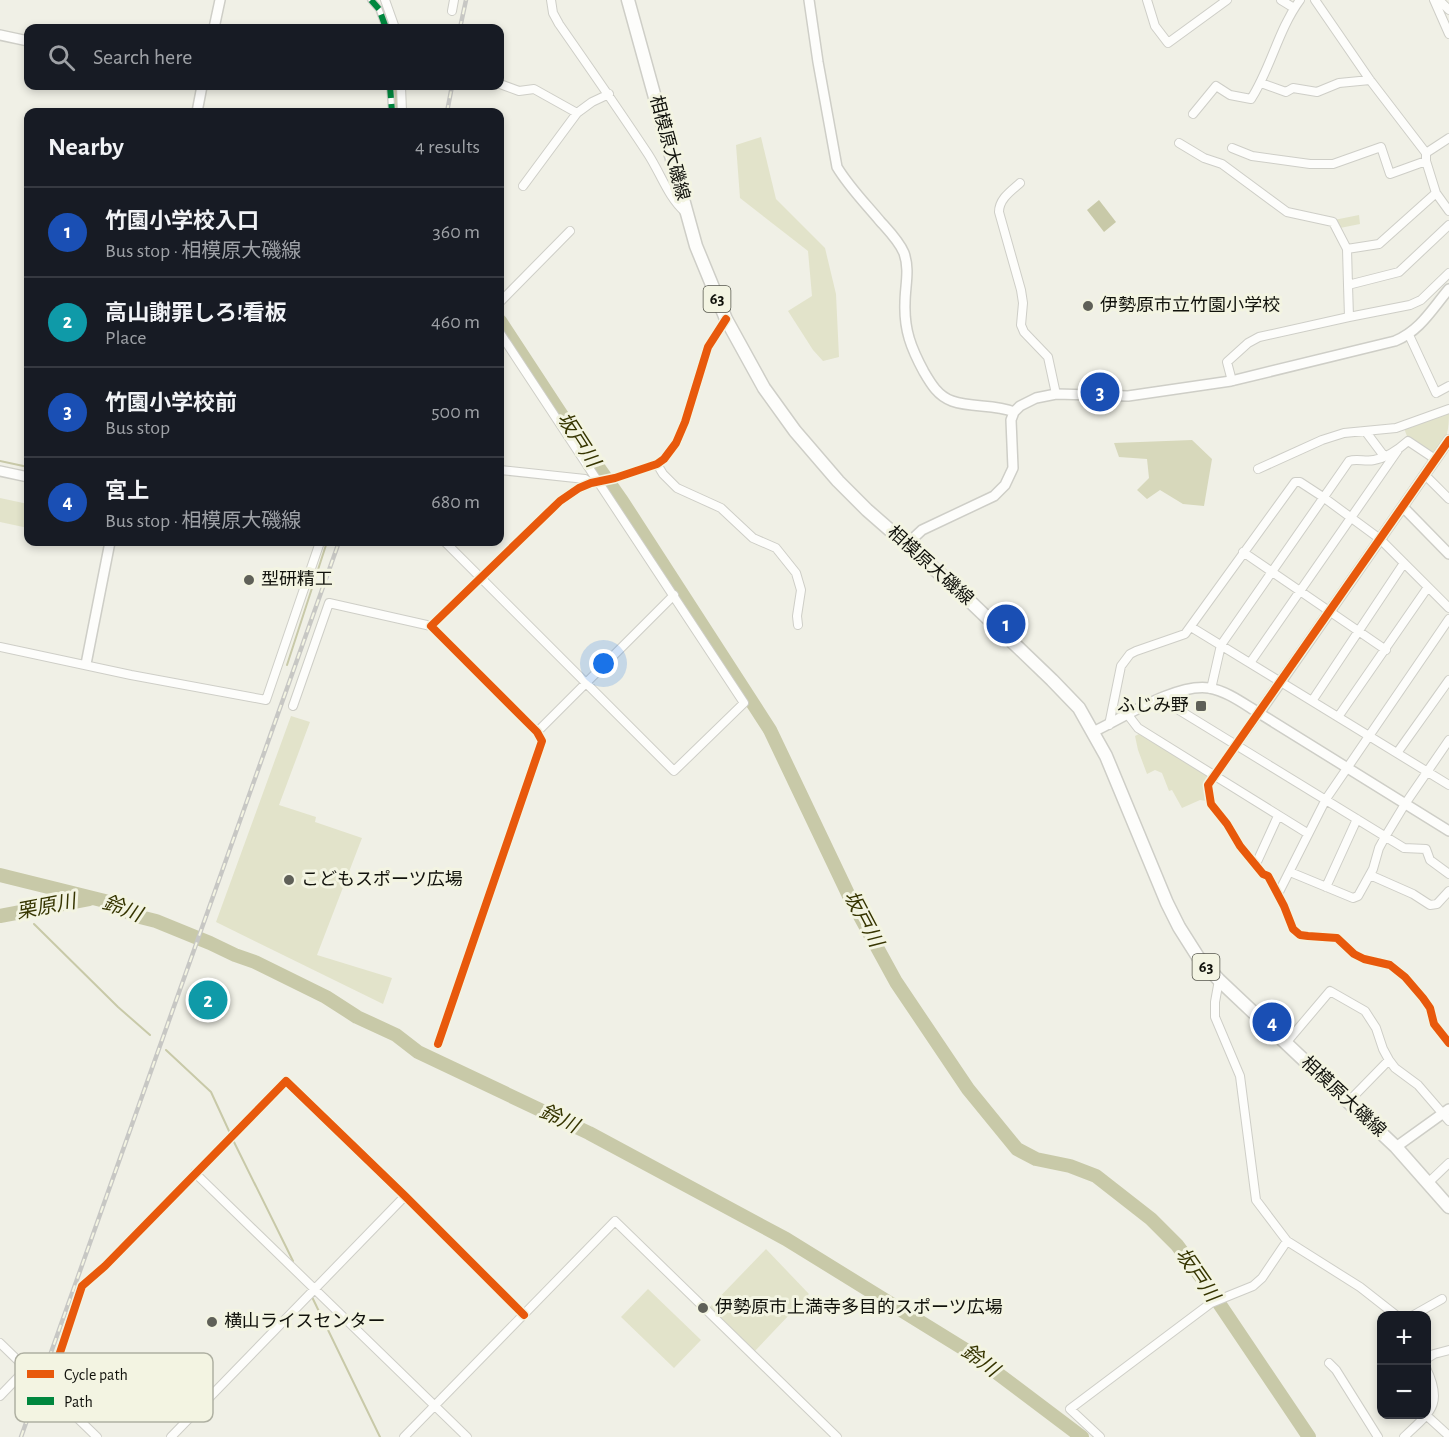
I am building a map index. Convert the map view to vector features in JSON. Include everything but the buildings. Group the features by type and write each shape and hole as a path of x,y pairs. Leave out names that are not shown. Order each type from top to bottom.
{"main road":[{"name":"相模原大磯線","path":"628,0 702,261 726,319 764,388 810,450 867,510 907,544 1063,690 1079,708 1117,782 1167,903 1198,957 1396,1147 1449,1207"}],"street":[{"path":"215,24 220,0"},
{"path":"371,0 379,9 385,24"},
{"path":"385,0 394,24"},
{"path":"452,11 454,0"},
{"path":"551,0 553,13 559,24 609,94 662,176 674,202 687,214"},
{"path":"809,0 837,167 846,182 903,250 908,274 904,319 912,350 932,386 942,396 952,401 1006,408 1014,412"},
{"path":"1147,0 1155,26 1168,43 1227,0"},
{"path":"1281,0 1294,8"},
{"path":"1193,114 1216,86 1230,94 1251,99 1261,83 1294,8 1300,0"},
{"path":"1315,0 1426,157 1436,193 1449,212"},
{"path":"1434,0 1449,34"},
{"path":"1439,0 1449,10"},
{"path":"0,35 24,39"},
{"path":"1261,83 1286,92 1293,88 1317,92 1339,83 1370,80"},
{"path":"504,85 519,91 534,89 577,113"},
{"path":"198,108 201,90"},
{"path":"390,90 392,108"},
{"path":"400,90 402,108"},
{"path":"523,186 577,113 592,102 609,94"},
{"path":"1232,148 1252,156 1322,164 1344,161 1381,147 1390,174 1426,157 1449,138"},
{"path":"1179,143 1204,158 1222,164 1287,212 1333,222 1347,249 1349,317"},
{"path":"1020,183 1003,199 999,212 1021,291 1023,303 1021,325 1024,332 1048,357 1056,393"},
{"path":"1347,249 1379,244 1436,193"},
{"path":"1348,285 1399,272 1449,225"},
{"path":"504,298 570,231"},
{"path":"1232,381 1227,362 1253,340 1303,326 1410,305 1421,300 1449,273"},
{"path":"907,544 922,530 986,500 1005,485 1013,468 1010,427 1014,412 1020,406 1056,393 1128,396 1232,381 1388,343 1409,335 1449,289"},
{"path":"431,626 560,501 579,488 657,464 664,459 676,443 685,422 708,347 726,319"},
{"path":"1409,335 1436,393 1449,386"},
{"path":"449,546 675,771 744,703 674,596 595,483 504,339"},
{"path":"1258,469 1322,440 1344,433 1396,428 1449,410"},
{"path":"1366,432 1384,456"},
{"path":"1448,1040 1434,1024 1430,1008 1423,998 1390,965 1364,960 1337,938 1300,934 1293,929 1268,876 1240,846 1227,824 1211,804 1208,785 1449,440"},
{"path":"1250,663 1399,449 1408,441 1435,459"},
{"path":"1212,688 1221,645 1349,461 1375,460 1399,449"},
{"path":"657,464 677,488 721,508 753,538 776,548 796,573 801,590 798,625"},
{"path":"504,470 585,479 595,483"},
{"path":"0,471 24,476"},
{"path":"1425,475 1449,499"},
{"path":"1109,725 1121,666 1125,659 1136,651 1185,634 1295,482 1300,482 1323,497 1380,539 1449,608"},
{"path":"1403,507 1449,554"},
{"path":"86,664 109,546"},
{"path":"0,647 131,675 266,700 319,546"},
{"path":"1243,552 1386,650"},
{"path":"1312,701 1404,563"},
{"path":"1338,717 1428,587"},
{"path":"537,732 674,596"},
{"path":"293,706 329,603 431,626 537,732 542,741 438,1044"},
{"path":"1278,894 1326,799 1449,619"},
{"path":"1191,627 1449,786"},
{"path":"1397,753 1449,680"},
{"path":"1093,732 1181,690 1212,688 1259,713 1449,831"},
{"path":"1161,699 1404,848 1426,849 1430,860 1449,874"},
{"path":"1128,715 1138,728 1307,833"},
{"path":"1290,872 1353,898 1358,896 1370,875 1385,837 1449,740"},
{"path":"1256,864 1278,816"},
{"path":"1326,887 1357,819"},
{"path":"1370,875 1413,894 1430,905 1437,904 1449,891"},
{"path":"1220,980 1215,1002 1215,1017 1240,1076 1256,1200 1287,1241 1360,1287 1391,1311"},
{"path":"1286,1043 1330,991 1365,1011 1376,1028 1383,1049 1395,1068 1418,1085 1447,1115 1396,1147"},
{"path":"1348,1102 1389,1060"},
{"path":"60,1353 82,1286 105,1266 286,1081 524,1315"},
{"path":"1429,1182 1449,1163"},
{"path":"195,1173 467,1437"},
{"path":"213,1394 405,1196"},
{"path":"404,1437 615,1221 837,1437"},
{"path":"1100,1437 1070,1409 1211,1303 1254,1286 1287,1241"},
{"path":"1421,1311 1442,1299"},
{"path":"0,1343 15,1357"},
{"path":"1431,1356 1449,1350"},
{"path":"1329,1363 1336,1370 1378,1437"},
{"path":"1431,1379 1436,1397 1431,1409"},
{"path":"0,1396 15,1381"},
{"path":"1404,1437 1422,1419"},
{"path":"1430,1419 1449,1436"},
{"path":"82,1422 97,1437"},
{"path":"171,1437 186,1422"}],"shaded area":[{"path":"761,137 776,199 825,248 836,294 839,357 823,361 813,350 788,311 812,296 808,251 740,198 736,145"},
{"path":"1099,200 1116,222 1104,232 1087,210"},
{"path":"1359,215 1360,224 1340,228 1334,220"},
{"path":"1449,411 1446,436 1437,451 1431,454 1408,439 1404,428"},
{"path":"1192,440 1212,459 1204,506 1183,504 1160,490 1147,499 1137,490 1149,478 1147,459 1119,457 1114,443"},
{"path":"0,498 24,503 24,527 0,522"},
{"name":"こどもスポーツ広場","path":"291,716 310,722 279,805 316,817 315,822 362,838 317,955 392,978 383,1004 216,922"},
{"path":"1139,734 1210,777 1206,801 1200,800 1182,808 1172,790 1169,791 1162,773 1155,770 1147,774 1135,736"},
{"path":"766,1249 809,1294 753,1353 708,1309"},
{"path":"648,1289 701,1340 674,1368 621,1317"}],"waterway":[{"name":"坂戸川","path":"396,90 398,108"},
{"name":"坂戸川","path":"504,327 622,501 770,730 850,898 896,982 968,1089 1017,1149 1036,1159 1070,1166 1096,1176 1151,1219 1177,1245 1204,1281 1309,1437"},
{"path":"0,461 24,466"},
{"path":"287,665 326,546"},
{"name":"鈴川","path":"0,875 105,901 136,916 156,921 255,962 326,997 357,1017 396,1035 418,1052 589,1133 786,1239 969,1352 1082,1437"},
{"name":"栗原川","path":"0,916 89,899"},
{"path":"34,924 118,1007 150,1035"},
{"path":"166,1050 211,1092 229,1131"},
{"path":"233,1140 293,1261"},
{"path":"312,1297 380,1437"}],"railway":[{"path":"461,24 466,0"},
{"path":"448,108 451,90"},
{"path":"51,1353 338,546"},
{"path":"21,1437 26,1422"}],"marked path":[{"path":"371,0 379,9 385,24"},
{"path":"390,90 392,108"}],"cycle path":[{"path":"438,1044 542,741 537,732 431,626 560,501 591,483 615,478 657,464 664,459 676,443 685,422 708,347 726,319"},
{"path":"1449,440 1208,785 1211,804 1227,824 1240,846 1263,874 1268,876 1293,929 1300,935 1337,938 1354,954 1364,959 1390,965 1405,977 1423,998 1430,1008 1434,1024 1449,1043"},
{"path":"60,1353 82,1286 105,1266 286,1081 524,1315"}],"place":[{"name":"伊勢原市立竹園小学校","path":"1088,306"},
{"name":"竹園小学校前","path":"1100,392"},
{"name":"型研精工","path":"249,580"},
{"name":"竹園小学校入口","path":"1006,624"},
{"name":"ふじみ野","path":"1201,706"},
{"name":"こどもスポーツ広場","path":"289,880"},
{"name":"高山謝罪しろ!看板","path":"208,1000"},
{"name":"宮上","path":"1272,1022"},
{"name":"伊勢原市上満寺多目的スポーツ広場","path":"703,1308"},
{"name":"横山ライスセンター","path":"212,1322"}]}
